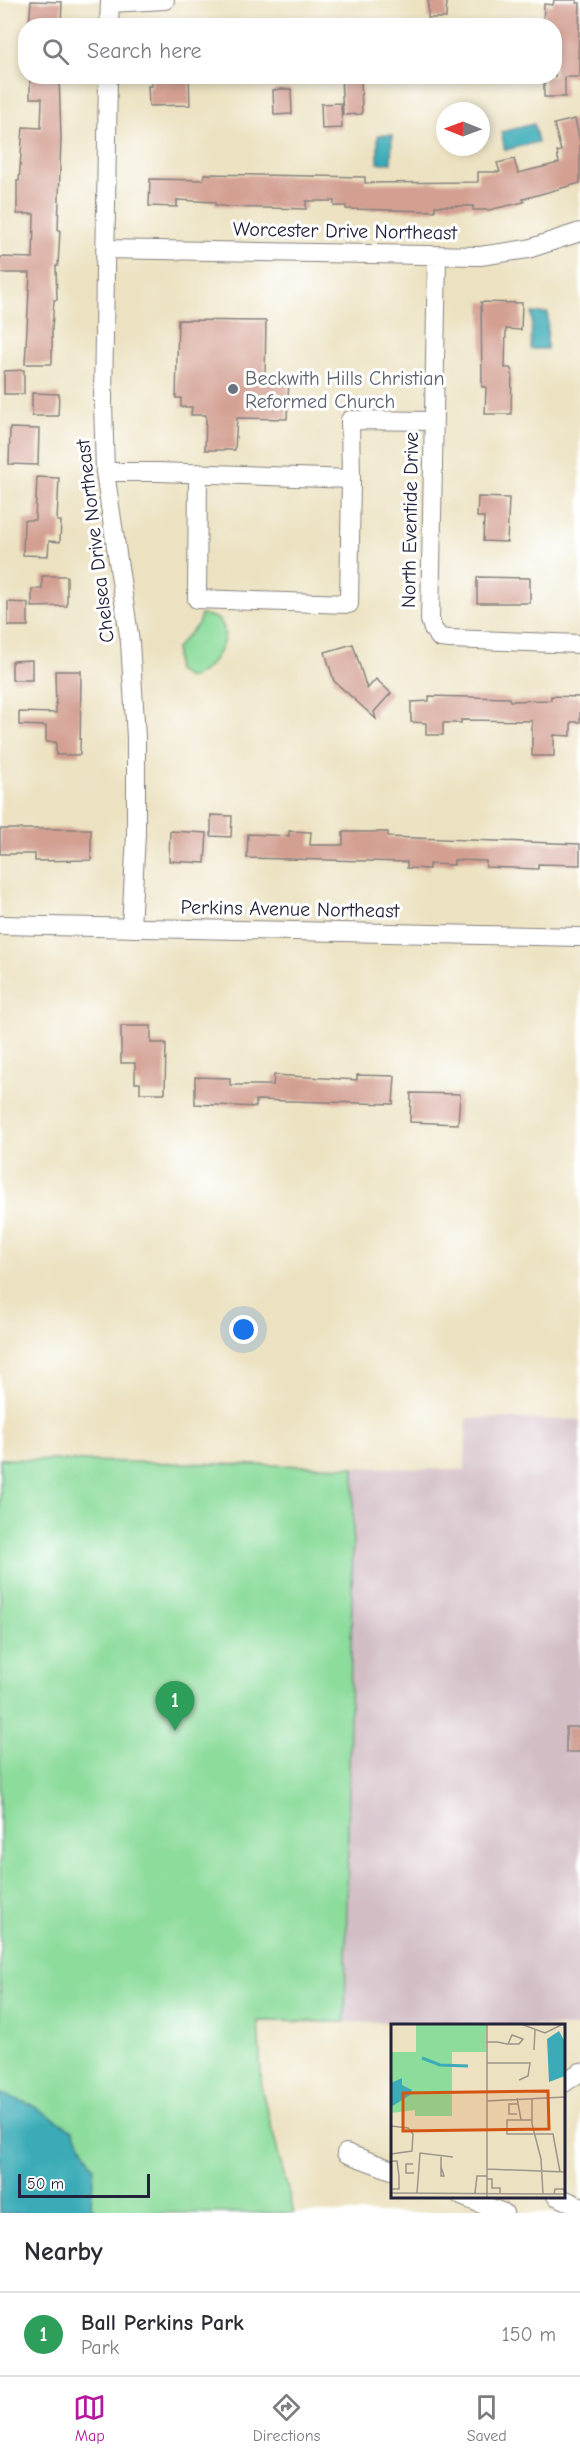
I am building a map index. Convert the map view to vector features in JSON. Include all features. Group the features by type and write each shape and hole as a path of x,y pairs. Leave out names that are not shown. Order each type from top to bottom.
{"street":[{"path":"109,18 110,2 165,0"},
{"name":"Chelsea Drive Northeast","path":"108,84 103,400 105,472 130,642 136,738 136,834 131,928"},
{"name":"Worcester Drive Northeast","path":"105,249 480,256 544,245 580,232"},
{"name":"North Eventide Drive","path":"436,256 430,620 433,629 440,638 580,644"},
{"path":"198,473 197,599 349,604 350,420 434,422"},
{"path":"105,472 351,479"},
{"name":"Perkins Avenue Northeast","path":"0,925 580,937"},
{"path":"565,2082 580,2072"},
{"path":"346,2152 391,2169"},
{"path":"465,2198 505,2213 509,2198"},
{"path":"561,2198 580,2206"}],"shaded area":[{"path":"467,1418 580,1420 580,2027 565,2027 565,2024 435,2024 0,2015 346,1995 354,1467 465,1470"}],"green space":[{"path":"201,615 215,618 222,625 224,634 222,645 217,656 208,666 188,678 176,670 176,648 198,624"},
{"path":"0,1459 354,1467 345,2022 258,2021 262,2091 294,2213 0,2213"}],"water":[{"path":"534,124 538,142 505,150 501,132"},
{"path":"378,135 392,135 391,163 378,163"},
{"path":"532,313 548,313 547,349 531,349"},
{"path":"0,2093 30,2104 73,2130 94,2167 91,2205 98,2213 0,2213"}],"building":[{"path":"428,0 447,0 446,18 428,18"},
{"path":"554,0 577,0 577,3 580,3 578,58 580,58 580,77 565,77 565,97 544,97 544,84 562,84 562,18 543,18 544,4 553,5"},
{"path":"31,1 62,2 61,18 30,18"},
{"path":"30,84 59,84 61,138 58,230 60,230 58,266 56,266 57,300 54,300 52,329 52,364 25,364 30,273 0,273 0,257 33,258 34,214 17,214 17,181 19,181 23,127 41,128 42,98 30,98"},
{"path":"152,84 189,84 190,105 149,106 148,86 152,86"},
{"path":"341,84 361,84 362,114 343,115"},
{"path":"291,89 292,114 274,115 273,90"},
{"path":"341,103 342,128 322,129 321,104"},
{"path":"575,119 580,142 580,183 523,199 524,202 489,210 473,210 473,206 435,206 435,211 346,209 346,206 334,206 334,201 306,201 306,209 229,207 215,205 215,202 177,200 177,207 149,206 150,179 203,180 204,174 365,177 365,183 478,182 478,172 500,172 497,163 514,159 518,173 559,163 557,152 561,151 554,124"},
{"path":"481,302 522,303 521,330 506,329 505,368 510,368 512,371 511,414 485,414 486,387 482,387"},
{"name":"Beckwith Hills Christian Reformed Church","path":"178,320 266,321 265,379 289,380 287,419 237,418 235,450 205,450 206,415 191,415 192,407 181,407 181,398 176,398"},
{"path":"24,370 24,394 4,394 4,371"},
{"path":"32,393 59,394 58,416 32,416"},
{"path":"10,428 39,429 38,465 9,464"},
{"path":"37,477 59,478 57,521 61,521 60,542 49,541 48,556 23,555 24,520 35,520"},
{"path":"478,497 509,498 507,542 483,541 484,517 477,517"},
{"path":"42,576 67,576 67,606 32,607 32,589 42,589"},
{"path":"477,577 530,578 530,603 477,603"},
{"path":"8,602 28,603 28,626 8,626"},
{"path":"353,644 367,689 376,679 391,693 374,712 376,719 334,681 325,652"},
{"path":"32,660 32,680 12,680 12,661"},
{"path":"55,671 81,671 80,755 56,755 56,742 46,742 46,726 19,725 19,712 56,713"},
{"path":"429,696 509,698 510,701 551,700 551,696 580,697 580,722 571,722 571,736 554,735 554,756 532,756 532,721 461,720 461,723 443,723 443,735 426,735 426,723 411,722 411,702 429,701"},
{"path":"211,815 232,816 231,837 211,836"},
{"path":"0,829 91,829 91,860 35,861 35,854 0,854"},
{"path":"170,831 207,833 205,863 169,861"},
{"path":"289,831 311,832 310,845 343,845 343,832 388,832 388,837 580,844 580,865 538,864 538,869 486,867 486,861 454,860 454,865 429,864 429,869 407,868 407,862 247,858 248,834 289,836"},
{"path":"121,1026 151,1026 151,1043 166,1043 165,1093 140,1093 140,1083 135,1083 135,1063 121,1063"},
{"path":"274,1075 357,1080 357,1075 395,1076 393,1104 256,1100 256,1107 195,1104 195,1077 230,1078 230,1085 273,1085"},
{"path":"411,1093 460,1094 458,1124 410,1122"},
{"path":"566,1727 580,1727 580,1752 566,1752"}],"place":[{"name":"Beckwith Hills Christian Reformed Church","path":"233,389"},
{"name":"Ball Perkins Park","path":"175,1731"}]}
